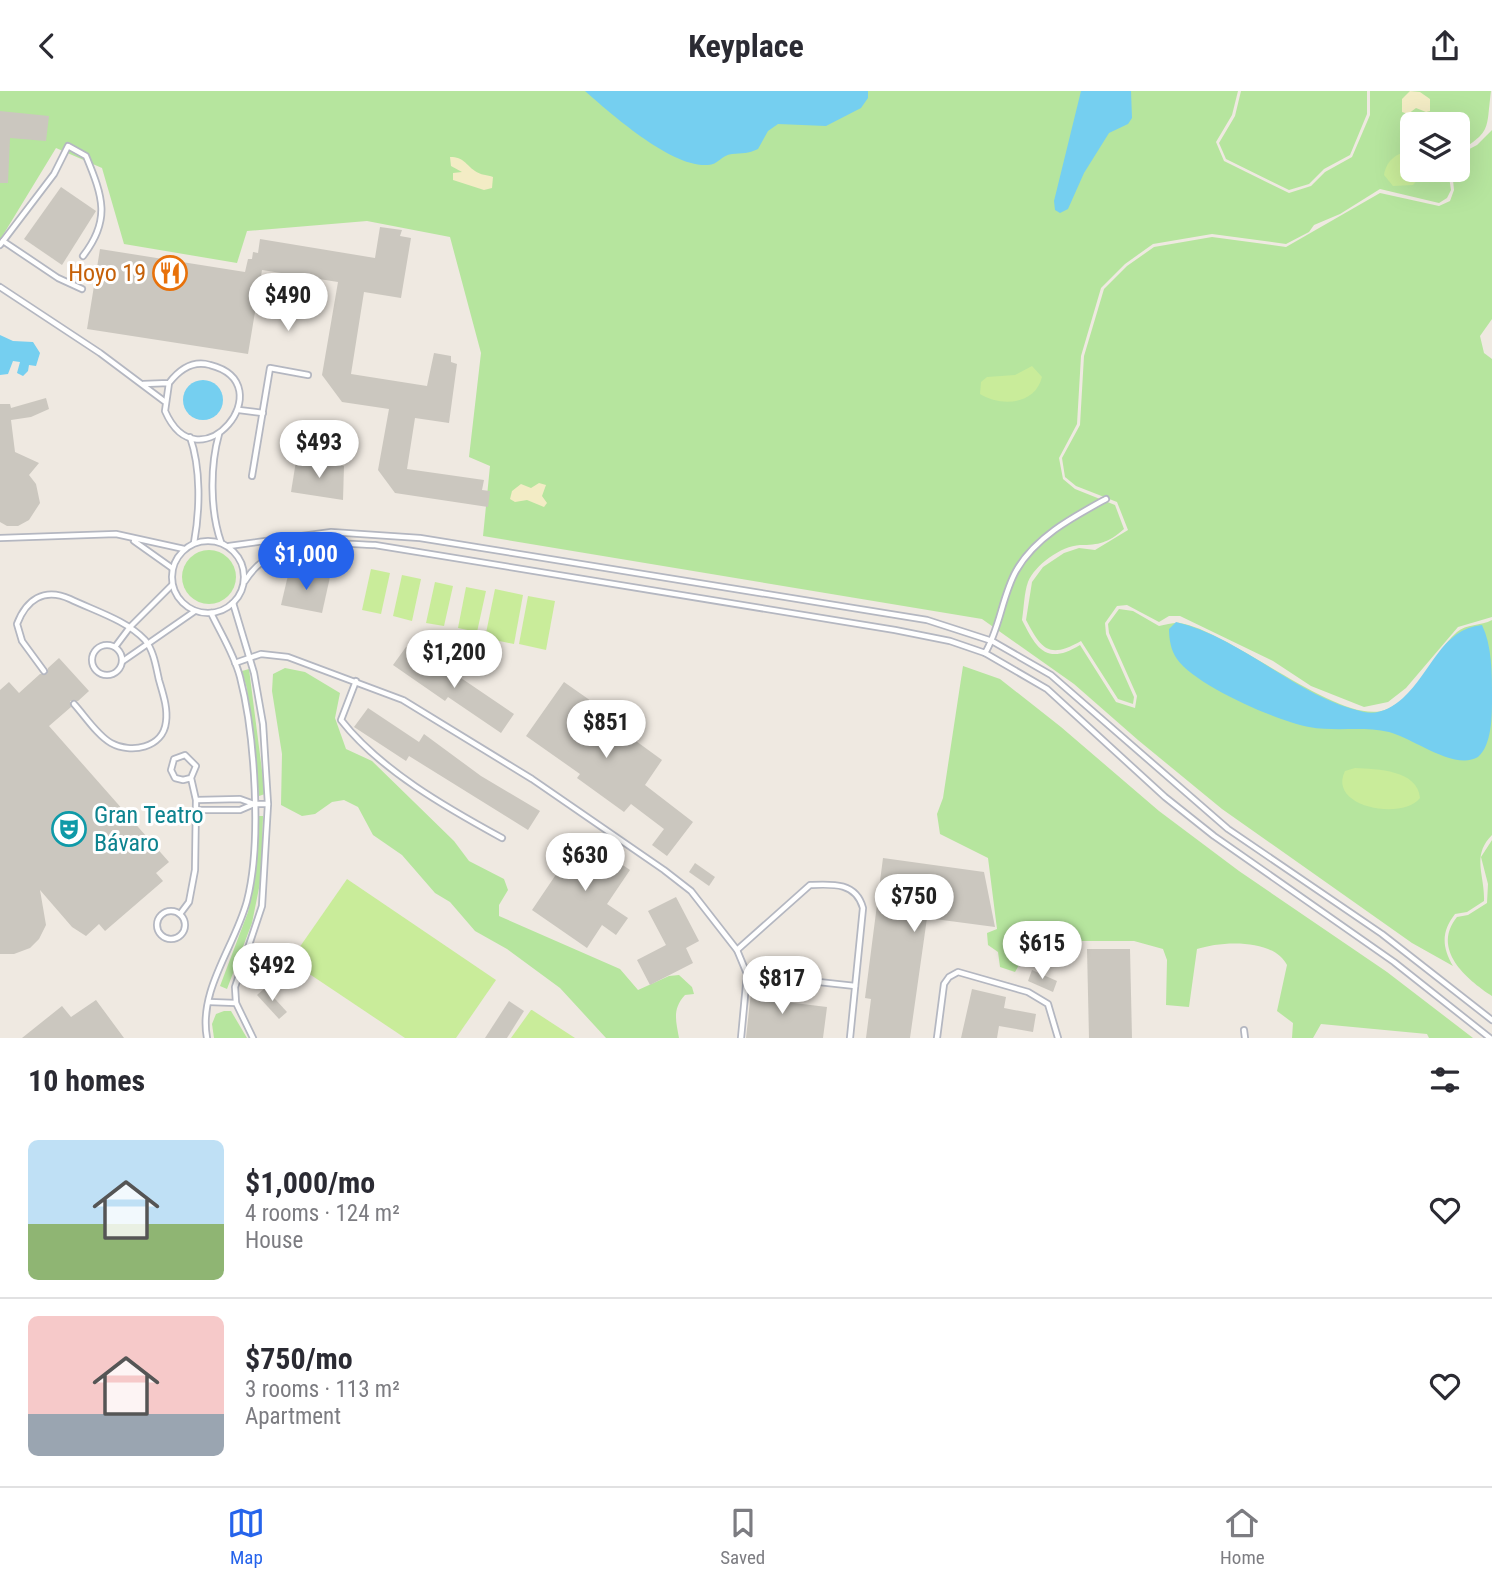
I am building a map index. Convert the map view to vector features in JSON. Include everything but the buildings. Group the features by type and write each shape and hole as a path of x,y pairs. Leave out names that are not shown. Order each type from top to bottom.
{"lane":[{"path":"82,289 58,278 1,243 54,174 68,146 86,156 102,212 99,236 83,256"},
{"path":"0,287 143,384 164,401 174,426 190,436 200,438 219,434 234,420 239,410 236,384 218,366 205,363 190,365 178,372 169,383 164,401"},
{"path":"252,476 270,368 308,375"},
{"path":"143,384 169,383"},
{"path":"239,410 263,413"},
{"path":"219,434 214,452 215,524 221,542"},
{"path":"190,436 196,452 194,543"},
{"path":"985,653 992,641 1016,572 1031,551 1068,520 1106,499"},
{"path":"229,546 331,532 420,538 927,621 992,641 1051,675 1228,828 1382,934 1492,1020"},
{"path":"0,538 116,534 184,549"},
{"path":"131,538 172,568"},
{"path":"244,581 242,561 229,546 221,542 207,540 194,543 184,549 172,568 173,586 177,596 195,611 211,613 233,604 256,563 272,553 300,545 375,545 895,630 950,641 985,653 1020,670 1047,689 1165,797 1214,836 1394,962 1490,1038"},
{"path":"115,647 130,627 173,586"},
{"path":"44,671 22,641 17,624 28,602 43,595 60,594 130,627 147,642 153,653 167,711 166,726 158,740 141,748 126,748 110,742 74,704"},
{"path":"233,604 249,656 263,724 268,804 262,906 235,986 236,1003 253,1038"},
{"path":"115,647 105,645 96,650 92,659 94,668 101,675 111,675 119,670 122,660 195,611"},
{"path":"207,1038 204,1021 209,1002 247,901 254,804 249,727 235,663 211,613"},
{"path":"115,647 122,660"},
{"path":"235,663 249,656 288,657 403,700 532,779 664,870 691,891 737,950 747,974 741,1038"},
{"path":"356,681 341,720 353,735 439,803 502,838"},
{"path":"180,915 189,902 195,870 196,800 191,778 196,771 193,760 186,755 174,759 171,770 175,778 191,778"},
{"path":"196,800 240,799 254,804 268,804"},
{"path":"196,810 240,810 254,804"},
{"path":"737,950 810,885 850,888 860,897 863,908 850,1038"},
{"path":"170,912 180,915 185,925 182,934 173,939 163,936 158,929 160,917 170,912"},
{"path":"937,1038 944,984 958,972 1028,992 1048,1004 1058,1038"},
{"path":"747,974 855,986"},
{"path":"209,1002 236,1003"},
{"path":"1244,1030 1244,1038"}],"green space":[{"path":"0,91 1238,91 1232,115 1216,142 1224,161 1289,193 1311,186 1325,172 1352,157 1370,115 1370,91 1491,91 1485,128 1470,144 1470,112 1400,112 1400,182 1450,182 1451,190 1447,198 1439,203 1380,189 1340,214 1314,225 1309,232 1286,244 1212,234 1153,244 1125,264 1101,288 1081,356 1077,424 1059,458 1063,479 1075,489 1115,505 1124,529 1103,542 1065,549 1036,569 1028,582 1022,620 1044,651 1059,654 1080,645 1116,702 1135,708 1137,696 1109,633 1108,624 1119,609 1133,611 1159,626 1180,623 1202,630 1314,692 1365,711 1385,710 1397,704 1416,686 1457,632 1492,620 1492,835 1482,851 1480,866 1484,901 1467,912 1455,914 1447,927 1445,946 1453,966 1412,943 1222,809 1074,684 982,619 483,536 490,466 469,457 481,353 450,237 367,221 247,231 237,263 124,244 102,168 56,148 0,240"},
{"path":"1241,91 1367,91 1367,114 1350,155 1324,169 1309,184 1289,190 1226,159 1219,143 1235,116"},
{"path":"1492,130 1492,319 1480,336 1484,353 1492,359 1492,617 1458,627 1406,688 1388,702 1364,707 1311,686 1273,661 1180,616 1169,616 1159,622 1127,605 1117,606 1105,623 1106,634 1134,697 1133,704 1118,699 1081,641 1061,650 1048,649 1042,645 1026,620 1032,582 1043,567 1064,553 1079,548 1095,550 1128,530 1117,502 1076,486 1065,477 1062,458 1080,425 1084,356 1104,289 1127,266 1154,247 1212,237 1286,247 1380,193 1439,206 1450,201 1454,190 1453,182 1470,182 1470,149"},
{"path":"1400,154 1400,182 1416,182 1413,185 1393,186 1384,175 1390,161"},
{"path":"1032,366 1042,377 1038,386 1025,398 1007,402 980,394 981,382 987,377 1015,375"},
{"path":"214,550 224,554 232,562 236,577 232,592 224,600 204,604 194,600 186,592 182,572 186,562 194,554"},
{"path":"371,569 390,573 381,614 362,610"},
{"path":"402,575 421,579 412,621 393,616"},
{"path":"435,582 453,586 444,626 426,623"},
{"path":"466,587 486,591 477,632 458,628"},
{"path":"495,589 523,595 514,644 485,638"},
{"path":"528,596 555,601 546,650 519,644"},
{"path":"963,666 1000,679 1159,811 1239,871 1387,972 1473,1038 1429,1038 1427,1034 1321,1024 1313,1038 1292,1038 1293,1023 1277,1011 1287,965 1280,956 1270,950 1246,944 1219,944 1197,949 1189,1007 1166,1005 1167,960 1163,949 1134,941 1071,941 1064,949 1060,965 1024,956 1015,972 1000,967 998,952 988,945 987,933 997,929 988,858 940,834 937,814 943,798"},
{"path":"285,668 305,672 340,693 335,718 346,749 372,761 454,841 469,861 504,879 508,890 499,905 499,916 620,969 638,990 669,976 679,975 692,987 694,994 685,995 678,1005 676,1021 679,1038 606,1038 560,988 507,949 475,931 450,902 435,893 402,855 373,835 358,807 344,800 332,802 315,814 302,816 281,805 282,754 272,691 273,674"},
{"path":"249,669 265,794 259,796 247,689 242,671"},
{"path":"1355,768 1404,776 1418,789 1420,798 1411,805 1398,809 1369,807 1356,801 1347,794 1342,783 1345,771"},
{"path":"258,816 263,816 261,878 252,923 227,989 220,986 248,912 255,877"},
{"path":"1492,840 1492,996 1472,981 1455,962 1448,940 1450,929 1457,917 1468,915 1487,903 1488,884 1481,857"},
{"path":"347,879 496,980 456,1038 405,1038 290,961"},
{"path":"532,1010 575,1038 511,1038"},
{"path":"231,1011 247,1038 214,1038 212,1024 216,1014"}],"sand":[{"path":"1410,91 1420,92 1430,99 1430,111 1416,108 1411,112 1402,112 1402,99"},
{"path":"450,157 462,160 477,172 493,177 492,188 484,190 453,180 453,173 462,172 451,166"},
{"path":"539,483 546,485 542,496 547,503 544,507 527,500 515,502 510,499 512,491 521,484 531,488"}],"water":[{"path":"585,91 868,91 868,98 861,108 826,126 778,124 768,131 758,149 728,155 708,165 693,164 660,149"},
{"path":"1081,91 1131,91 1132,118 1128,124 1109,133 1084,173 1068,209 1060,213 1055,210 1054,201"},
{"path":"0,335 13,341 33,342 40,353 36,366 29,365 23,376 17,373 20,362 13,361 8,374 0,375"},
{"path":"203,380 217,386 223,400 217,414 203,420 189,414 183,400 189,386"},
{"path":"1176,622 1224,641 1316,694 1340,705 1370,713 1385,710 1399,702 1413,688 1446,643 1468,628 1482,625 1490,650 1492,678 1489,738 1478,757 1457,760 1389,732 1309,727 1278,718 1219,691 1187,669 1172,649 1169,629"}],"place":[{"name":"Hoyo 19","path":"170,273"},
{"name":"Gran Teatro Bávaro","path":"69,829"}]}
